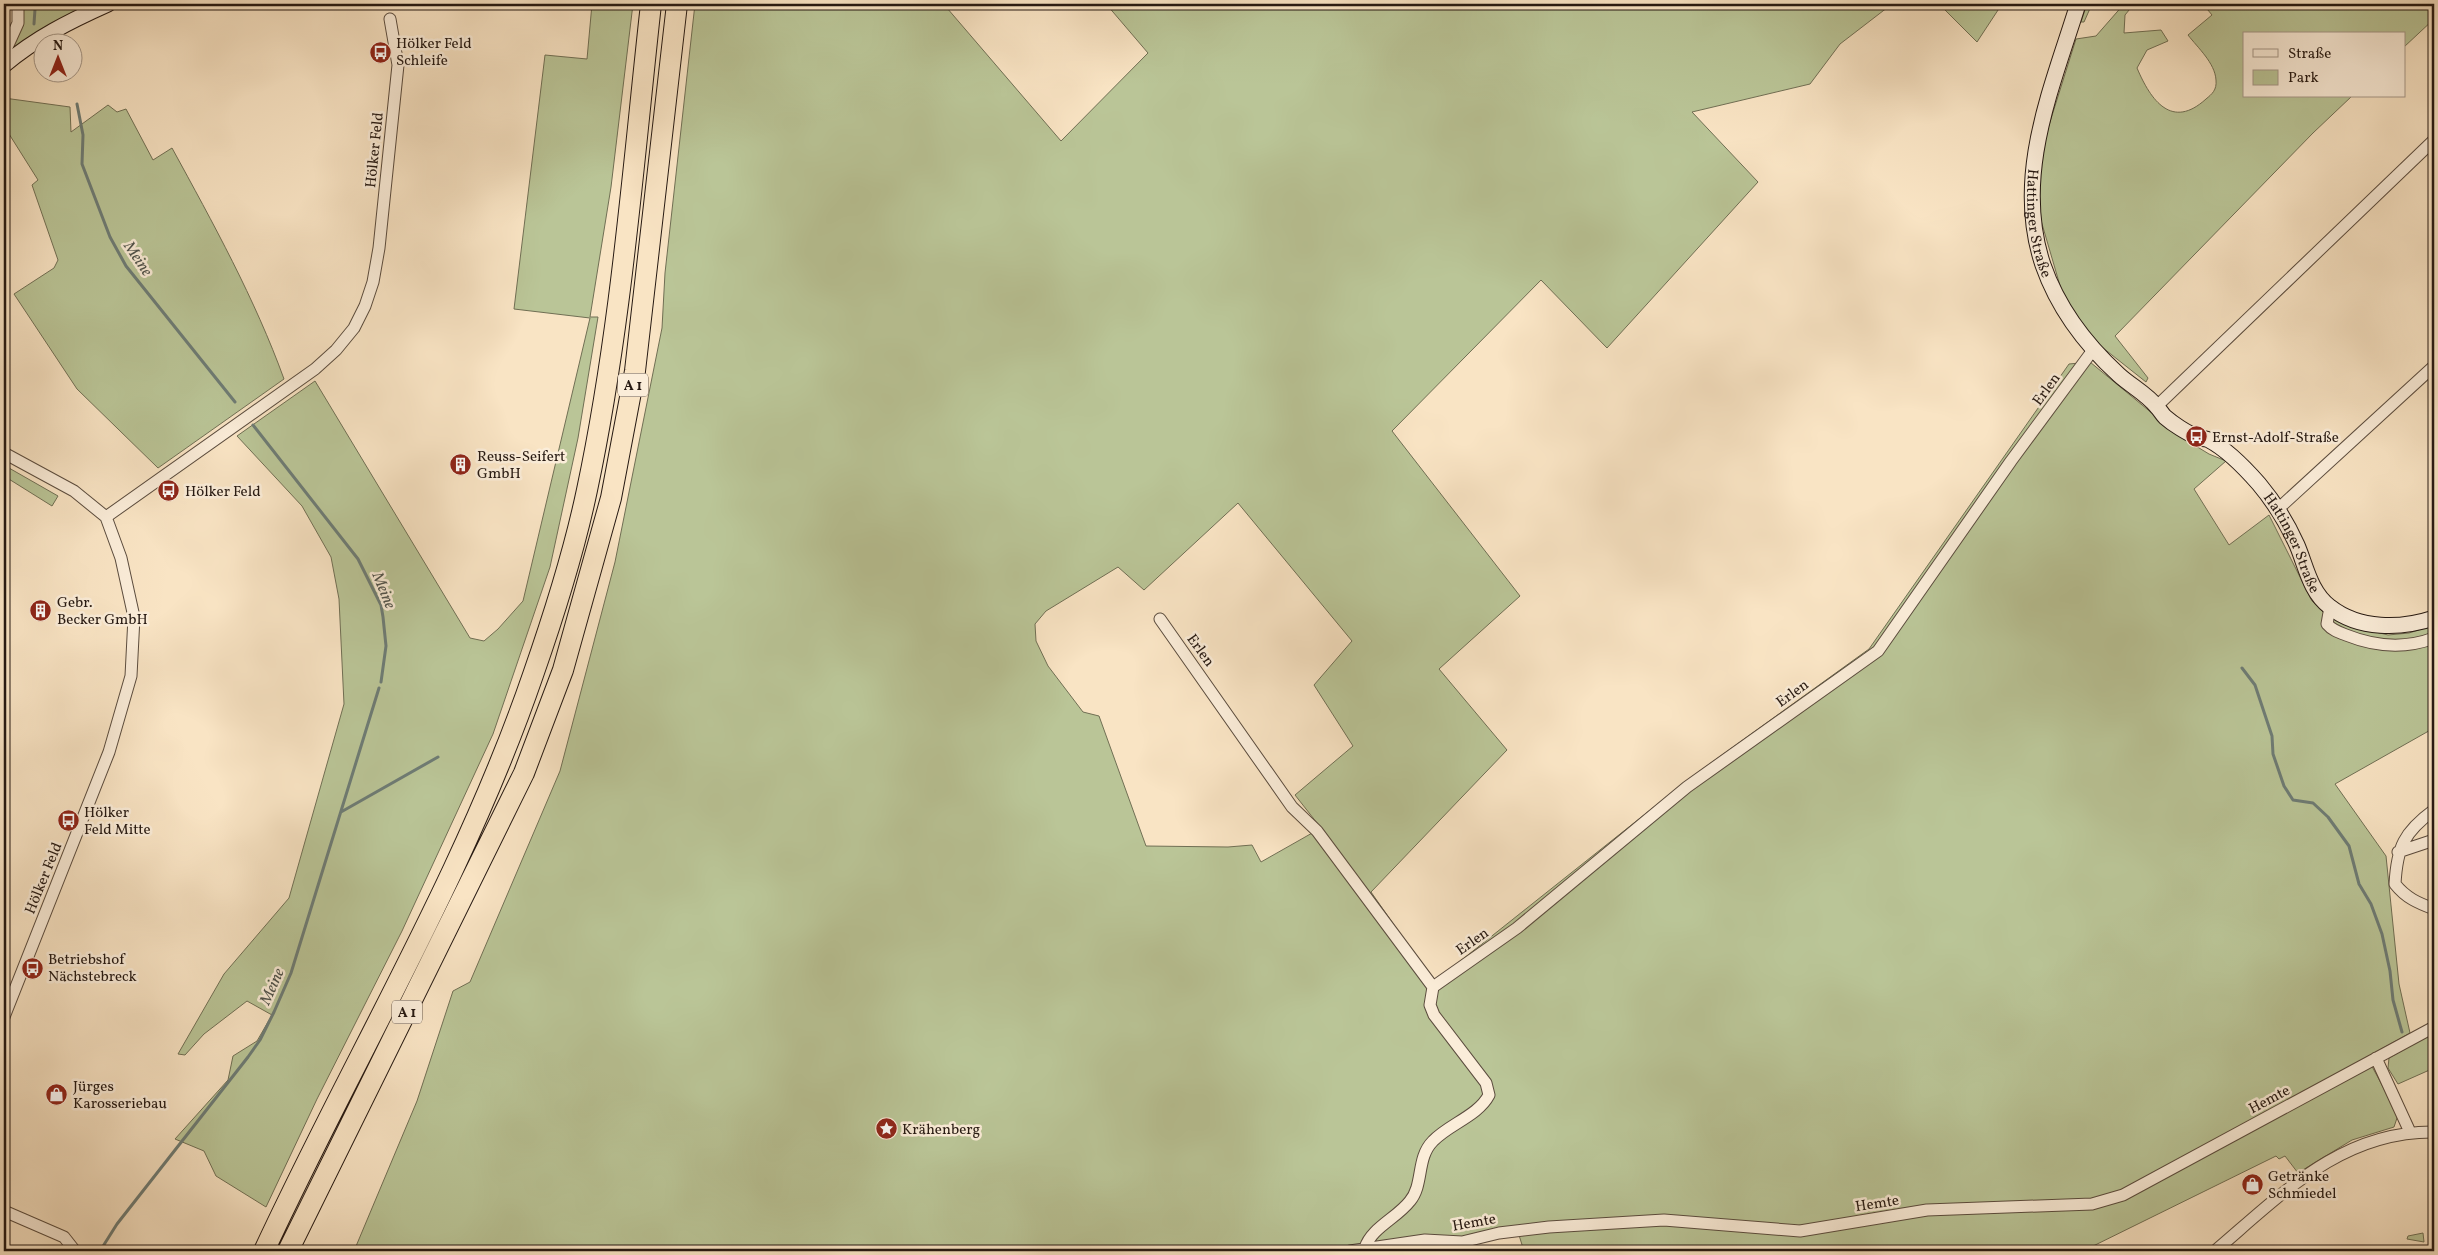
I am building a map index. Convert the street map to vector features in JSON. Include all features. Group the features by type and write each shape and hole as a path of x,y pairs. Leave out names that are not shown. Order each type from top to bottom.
{"highway":[{"name":"A 1","path":"264,1251 436,906 504,754 558,597 586,492 618,303 651,4"},
{"name":"A 1","path":"288,1251 528,764 563,670 611,498 635,371 677,4"}],"main road":[{"path":"4,65 23,48 52,30 108,4"},
{"name":"Hattinger Straße","path":"2078,4 2038,136 2031,181 2034,224 2043,264 2055,294 2073,324 2093,350 2157,406 2171,410 2202,431 2208,440 2242,466 2278,509 2297,546 2313,587 2330,607 2344,616 2380,625 2406,625 2434,618"}],"street":[{"path":"4,54 18,23 18,4"},
{"name":"Hölker Feld","path":"4,1017 109,752 131,676 134,618 121,558 106,517 315,369 336,350 354,328 365,306 373,282 379,248 398,65 390,19"},
{"path":"2157,406 2434,140"},
{"name":"Erlen","path":"1160,619 1292,807 1317,830 1432,987 1517,928 1687,787 1878,651 2011,461 2093,350"},
{"path":"2278,509 2434,366"},
{"path":"4,453 74,491 106,517"},
{"name":"Hattinger Straße","path":"2330,607 2326,624 2331,629 2362,642 2401,646 2420,644 2434,638"},
{"path":"2434,810 2409,832 2398,852 2395,884 2403,895 2416,903 2434,909"},
{"path":"2398,852 2434,840"},
{"path":"1365,1248 1372,1234 1391,1219 1414,1195 1422,1159 1431,1143 1450,1127 1481,1106 1489,1095 1486,1083 1434,1014 1430,1005 1432,987"},
{"name":"Hemte","path":"1350,1251 1425,1240 1462,1242 1499,1233 1549,1227 1623,1225 1664,1220 1800,1231 1927,1210 2092,1204 2123,1194 2434,1027"},
{"path":"2376,1058 2410,1132"},
{"path":"2215,1251 2298,1181 2332,1158 2372,1141 2410,1132 2434,1132"},
{"path":"4,1211 64,1236 75,1251"}],"green space":[{"path":"20,4 89,4 41,32 32,32 32,38 4,58"},
{"path":"592,4 633,4 611,187 590,317 598,317 578,438 550,567 493,734 402,931 317,1099 266,1207 216,1176 204,1151 175,1139 228,1080 233,1056 257,1041 272,1015 247,1001 204,1034 185,1055 178,1054 224,974 289,898 344,704 339,599 331,557 302,506 237,436 315,381 470,638 484,641 498,629 523,601 590,318 514,309 545,55 587,59"},
{"path":"695,4 952,4 947,8 1061,141 1148,53 1107,5 1109,4 1892,4 1840,44 1810,84 1692,112 1758,182 1607,348 1541,280 1392,431 1520,596 1439,669 1507,750 1371,892 1434,982 1693,776 1869,649 2069,364 2090,362 2153,414 2172,426 2181,437 2209,454 2226,461 2194,489 2229,545 2269,515 2312,601 2325,614 2348,625 2388,635 2409,633 2434,625 2434,728 2335,784 2386,856 2399,984 2410,1033 2367,1057 2398,1115 2394,1127 2352,1140 2298,1173 2285,1156 2279,1159 2276,1156 2083,1251 1524,1251 1518,1232 1367,1251 354,1251 417,1101 453,991 470,982 560,771 615,562 662,328 665,273","holes":["1238,503 1352,641 1314,685 1353,746 1295,795 1321,828 1261,862 1252,845 1228,847 1146,846 1099,716 1083,712 1048,666 1036,641 1035,624 1046,611 1118,567 1144,590"]},
{"path":"1939,4 2002,4 1977,42"},
{"path":"2087,4 2092,4 2084,22 2081,22"},
{"path":"2124,4 2134,4 2125,15 2124,33 2161,30 2168,41 2147,50 2137,68 2149,91 2164,108 2173,112 2183,112 2194,108 2206,99 2216,86 2213,68 2188,35 2212,15 2203,4 2434,4 2434,19 2406,45 2406,32 2243,32 2243,98 2350,98 2313,133 2115,336 2148,378 2146,382 2093,340 2075,315 2061,289 2040,217 2038,174 2044,141 2076,39 2096,36"},
{"path":"4,98 70,107 71,132 108,105 117,112 126,109 153,160 172,148 233,262 273,349 284,379 158,468 77,389 14,294 54,268 58,260 32,185 38,180 4,126"},
{"path":"9,468 58,496 52,506 4,476"},
{"path":"2434,1032 2434,1068 2398,1084 2388,1068 2389,1058"},
{"path":"2423,1233 2424,1242 2407,1239 2408,1236"}],"waterway":[{"name":"Meine","path":"30,4 35,9 34,24"},
{"name":"Meine","path":"77,104 83,135 82,164 110,237 126,266 235,402"},
{"name":"Meine","path":"253,425 358,559 381,605 386,646 381,682"},
{"path":"2242,668 2255,685 2272,736 2273,754 2284,786 2293,800 2313,803 2328,817 2349,846 2359,884 2371,904 2382,934 2390,971 2393,1000 2402,1032"},
{"name":"Meine","path":"100,1251 117,1224 248,1057 260,1040 274,1012 291,973 379,688"},
{"path":"341,812 438,757"}],"place":[{"name":"Hölker Feld Schleife","path":"380,52"},
{"name":"Ernst-Adolf-Straße","path":"2196,437"},
{"name":"Reuss-Seifert GmbH","path":"461,465"},
{"name":"Hölker Feld","path":"169,491"},
{"name":"Gebr. Becker GmbH","path":"41,611"},
{"name":"Hölker Feld Mitte","path":"68,821"},
{"name":"Betriebshof Nächstebreck","path":"32,968"},
{"name":"Jürges Karosseriebau","path":"57,1095"},
{"name":"Krähenberg","path":"886,1129"},
{"name":"Getränke Schmiedel","path":"2252,1185"}]}
